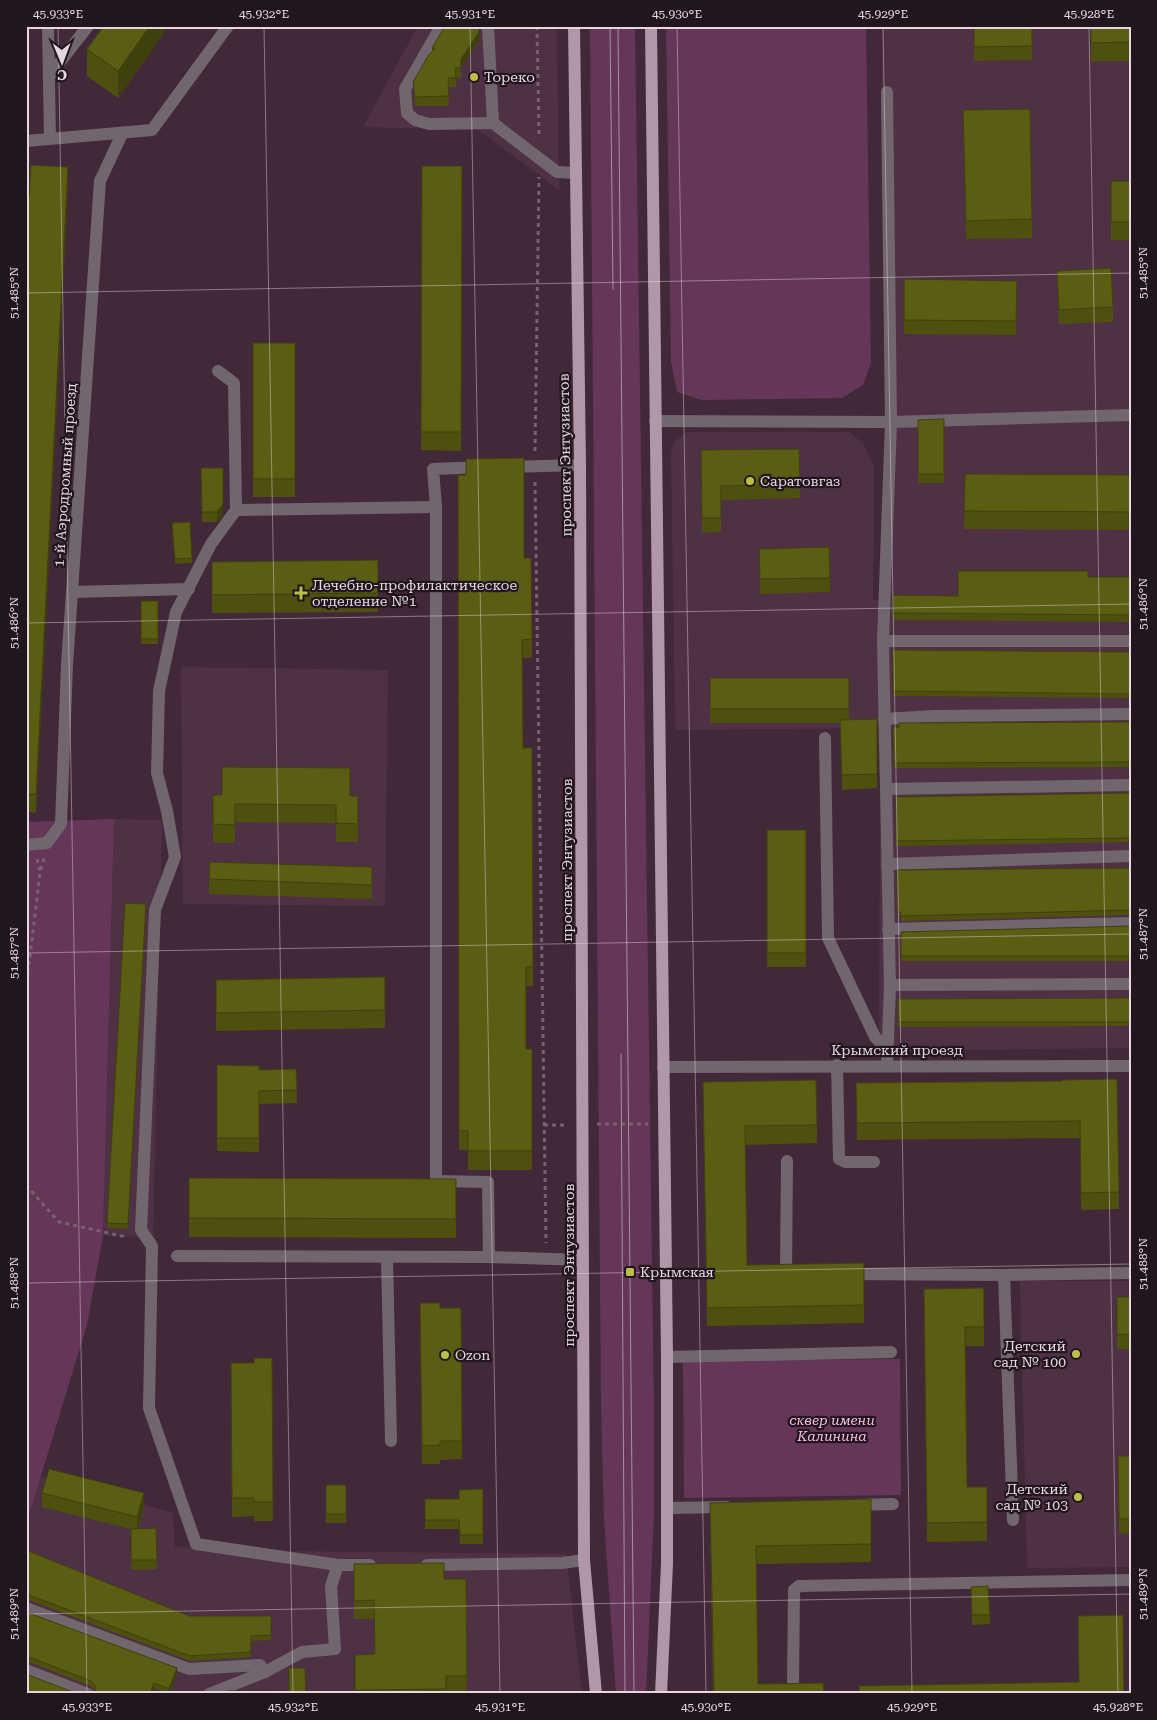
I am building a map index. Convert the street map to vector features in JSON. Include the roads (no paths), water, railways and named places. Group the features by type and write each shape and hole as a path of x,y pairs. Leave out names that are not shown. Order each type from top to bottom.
{"main road":[{"name":"проспект Энтузиастов","path":"574,26 580,465 584,1124 584,1560 596,1694"},
{"path":"651,26 667,1358 667,1564 661,1694"}],"street":[{"path":"48,26 50,139"},
{"path":"49,76 88,26"},
{"path":"26,141 152,130 228,26"},
{"path":"442,26 405,88 407,113 415,120 429,124 493,123 557,172 576,173"},
{"path":"488,26 493,123"},
{"path":"886,1066 890,985 883,641 890,422 888,92"},
{"name":"1-й Аэродромный проезд","path":"26,845 47,843 61,824 67,665 100,181 122,134"},
{"path":"218,371 234,382 236,510 211,544 176,612 158,691 157,773 167,811 175,858 154,910 141,1230 152,1246 149,1408 196,1544 338,1565 387,1565"},
{"path":"655,421 890,422 1131,414"},
{"path":"489,1257 488,1182 436,1181 436,508 433,468 580,465"},
{"path":"236,510 436,508"},
{"path":"72,592 189,589"},
{"path":"883,641 1131,642"},
{"path":"884,719 934,716 1131,714"},
{"path":"825,738 828,938 875,1037 887,1050"},
{"path":"886,789 1131,785"},
{"path":"887,864 1131,856"},
{"path":"888,928 1131,923"},
{"path":"890,985 1131,984"},
{"path":"837,1065 840,1159 845,1162 874,1162"},
{"name":"Крымский проезд","path":"664,1066 1131,1066"},
{"path":"787,1160 786,1273 806,1273"},
{"path":"177,1256 489,1257 583,1260"},
{"path":"387,1257 391,1440"},
{"path":"836,1274 1004,1275 1131,1273"},
{"path":"1004,1275 1013,1520"},
{"path":"667,1358 891,1352"},
{"path":"844,1505 893,1504"},
{"path":"667,1508 736,1507"},
{"path":"416,1565 562,1563 584,1560"},
{"path":"209,1694 265,1672 302,1652 335,1649 331,1586 338,1565"},
{"path":"814,1694 798,1692 793,1687 794,1590 799,1586 1131,1580"},
{"path":"26,1608 189,1669 260,1665 265,1672"},
{"path":"26,1670 88,1694"}],"tram line":[{"path":"610,26 613,289"},
{"path":"618,26 634,1694"},
{"path":"621,1054 625,1694"}],"place":[{"name":"Тореко","path":"474,77"},
{"name":"Саратовгаз","path":"750,481"},
{"name":"Лечебно-профилактическое отделение №1","path":"301,593"},
{"name":"Крымская","path":"630,1272"},
{"name":"Детский сад № 100","path":"1076,1354"},
{"name":"Ozon","path":"445,1355"},
{"name":"Детский сад № 103","path":"1078,1497"}],"park label":[{"name":"сквер имени Калинина","path":"832,1428"}]}
